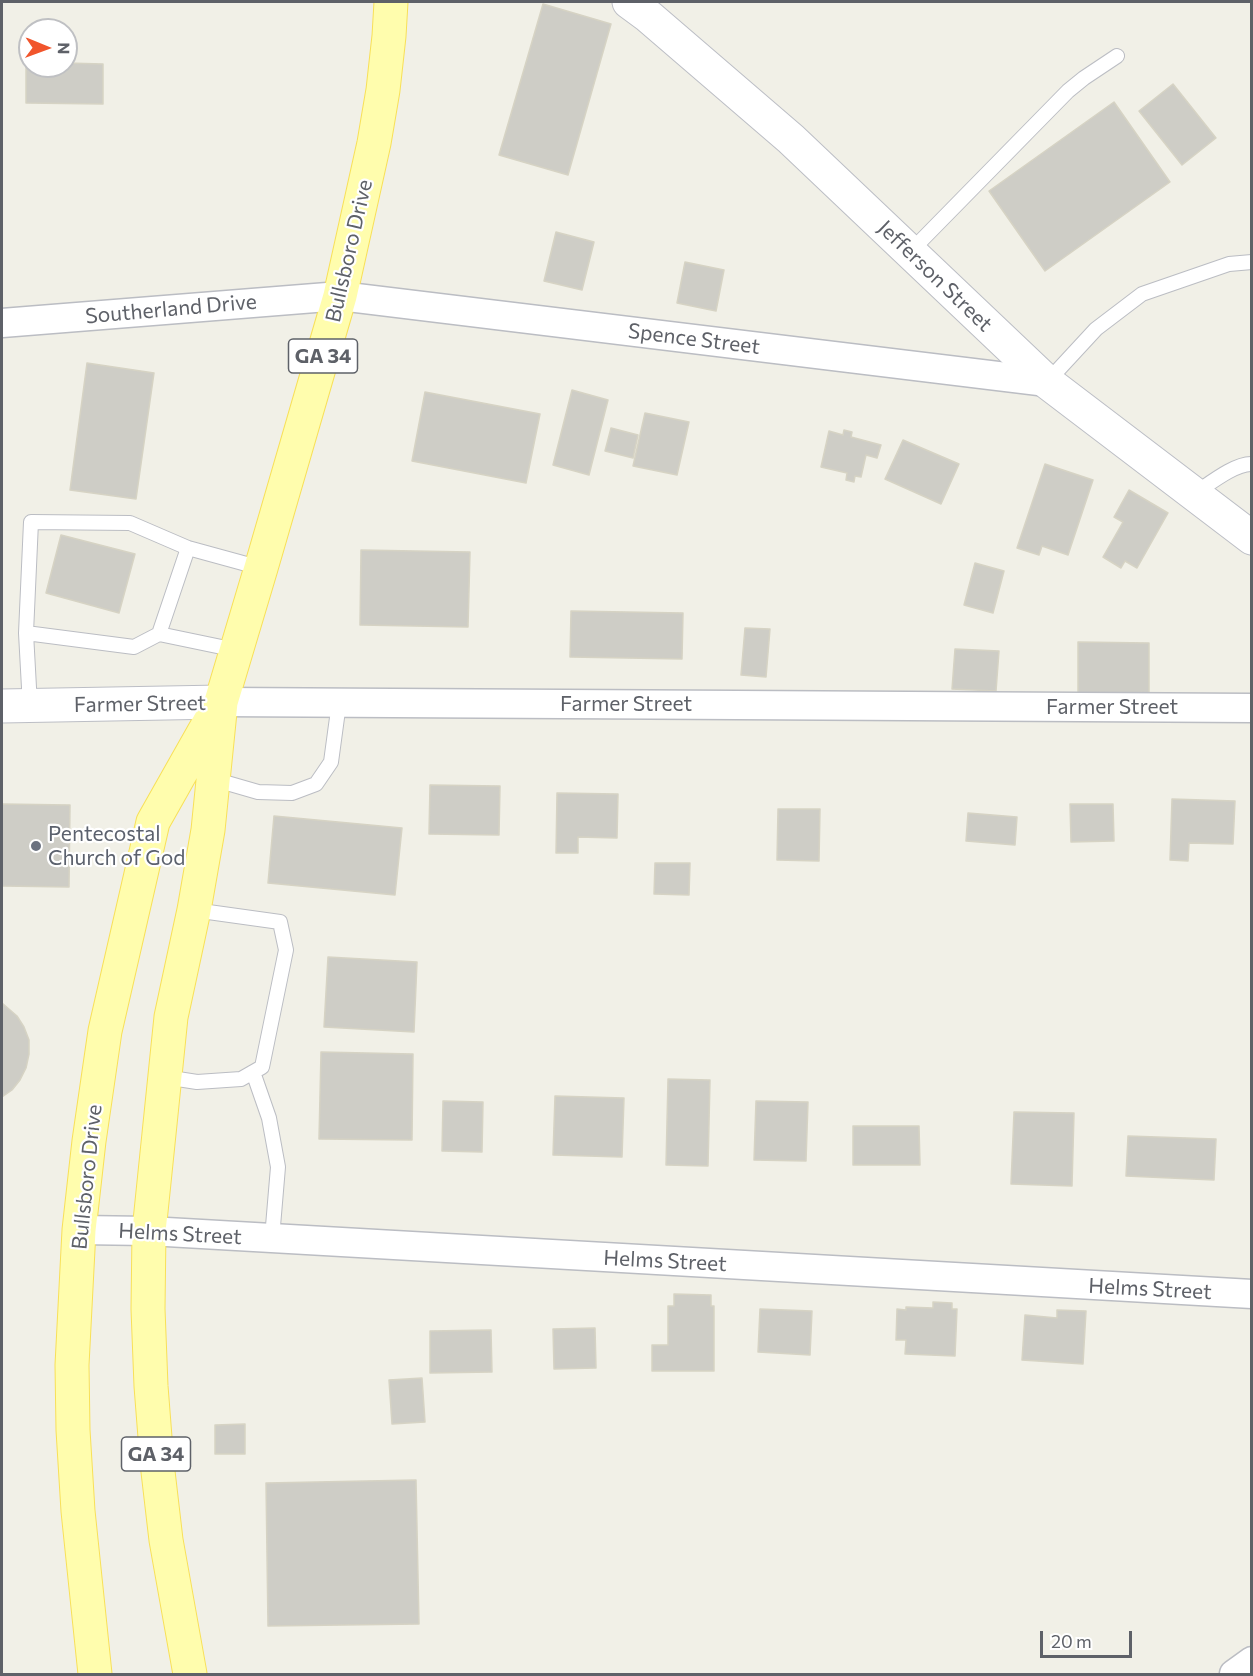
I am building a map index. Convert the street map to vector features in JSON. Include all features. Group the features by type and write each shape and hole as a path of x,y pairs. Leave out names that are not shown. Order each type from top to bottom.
{"main road":[{"name":"Bullsboro Drive","path":"95,1674 78,1512 72,1365 79,1230 105,1031 153,822 198,775 340,296 374,143 383,90 391,2"},
{"name":"Bullsboro Drive","path":"190,1674 166,1540 157,1463 148,1309 149,1231 171,1017 208,830 198,775"}],"street":[{"name":"Jefferson Street","path":"629,2 791,139 1047,382 1251,538"},
{"name":"Southerland Drive","path":"2,323 340,296"},
{"name":"Spence Street","path":"340,296 1047,382"},
{"name":"Farmer Street","path":"16,706 221,702 1251,708"},
{"name":"Helms Street","path":"79,1230 149,1231 1251,1294"},
{"path":"1234,1674 1251,1661"},
{"path":"90,1674 95,1674"}],"lane":[{"path":"910,252 1068,91 1117,56"},
{"path":"1047,382 1096,329 1142,294 1229,264 1251,262"},
{"path":"1194,494 1237,467 1251,464"},
{"path":"16,706 26,633 31,522 130,523 188,548 261,568"},
{"path":"159,634 188,548"},
{"path":"26,633 134,647 159,634 236,650"},
{"path":"198,775 258,792 292,793 316,784 331,762 339,703"},
{"path":"165,1077 197,1082 241,1079 262,1067 286,950 279,922 194,910"},
{"path":"253,1072 268,1118 278,1167 273,1238"}],"building":[{"path":"543,4 611,24 568,175 499,155"},
{"path":"78,63 103,64 103,104 26,103 26,78 78,78"},
{"path":"1173,84 1216,138 1182,165 1139,111"},
{"path":"1114,102 1170,182 1045,271 989,191"},
{"path":"556,232 594,242 582,290 544,281"},
{"path":"685,262 724,270 716,311 677,303"},
{"path":"87,363 154,373 136,499 70,490"},
{"path":"572,390 608,400 589,475 553,465"},
{"path":"425,392 540,414 526,483 412,461"},
{"path":"645,413 689,422 677,475 633,466"},
{"path":"611,428 638,435 633,458 605,451"},
{"path":"844,430 852,432 851,437 881,445 877,458 866,455 861,477 855,476 854,482 846,480 847,473 821,467 829,431 843,435"},
{"path":"903,440 959,464 941,504 885,479"},
{"path":"1045,464 1093,480 1068,555 1042,546 1039,555 1017,548"},
{"path":"1129,490 1168,513 1137,568 1125,561 1121,568 1103,557 1123,522 1114,517"},
{"path":"61,535 135,554 119,613 46,593"},
{"path":"361,550 470,552 468,627 360,625"},
{"path":"975,563 1004,571 993,613 964,605"},
{"path":"571,611 683,613 682,659 570,657"},
{"path":"745,628 770,629 766,677 741,675"},
{"path":"1078,642 1149,643 1149,695 1078,695"},
{"path":"955,649 999,651 996,691 952,689"},
{"path":"430,785 500,786 499,835 429,834"},
{"path":"557,793 618,794 617,838 578,837 578,853 556,853"},
{"path":"1172,799 1235,801 1233,844 1189,843 1188,861 1170,860"},
{"name":"Pentecostal Church of God","path":"2,804 70,805 69,887 2,886"},
{"path":"1070,804 1113,804 1114,841 1071,842"},
{"path":"778,809 820,809 819,861 777,860"},
{"path":"968,813 1017,817 1015,845 966,841"},
{"path":"274,816 402,828 395,895 268,883"},
{"path":"655,863 690,863 689,895 654,894"},
{"path":"328,957 417,962 414,1032 324,1027"},
{"path":"2,1003 17,1016 24,1027 29,1040 29,1054 20,1080 2,1097"},
{"path":"321,1052 413,1054 412,1140 319,1139"},
{"path":"668,1079 710,1080 708,1166 666,1165"},
{"path":"555,1096 624,1098 622,1157 553,1155"},
{"path":"443,1101 483,1102 482,1152 442,1151"},
{"path":"756,1101 808,1102 806,1161 754,1160"},
{"path":"1014,1112 1074,1113 1072,1186 1011,1184"},
{"path":"853,1126 919,1126 920,1165 853,1165"},
{"path":"1128,1136 1216,1139 1214,1180 1126,1176"},
{"path":"674,1294 711,1295 711,1306 714,1306 714,1371 652,1371 652,1345 668,1345 668,1306 674,1306"},
{"path":"933,1302 952,1303 952,1309 957,1309 955,1356 905,1354 906,1340 896,1340 897,1309 933,1308"},
{"path":"760,1309 812,1311 810,1355 758,1352"},
{"path":"1057,1310 1086,1311 1083,1364 1022,1360 1025,1315 1057,1318"},
{"path":"595,1328 596,1368 554,1369 553,1329"},
{"path":"491,1330 492,1372 430,1373 430,1331"},
{"path":"422,1378 425,1422 392,1424 389,1380"},
{"path":"245,1424 245,1454 215,1454 215,1425"},
{"path":"416,1480 419,1624 268,1626 266,1483"}],"place":[{"name":"Pentecostal Church of God","path":"36,846"}]}
